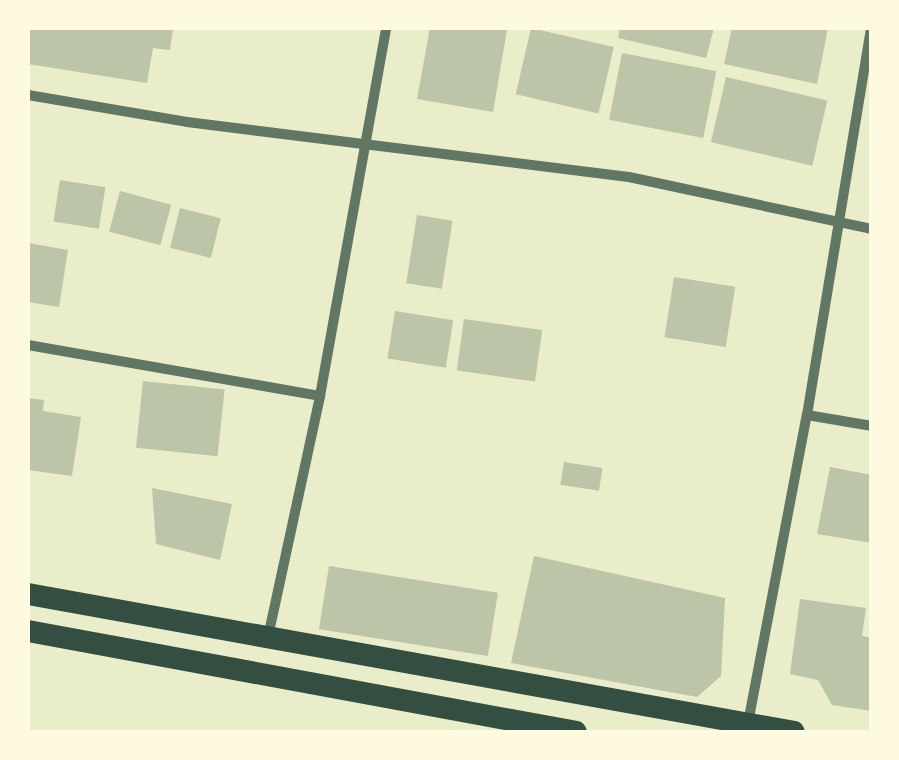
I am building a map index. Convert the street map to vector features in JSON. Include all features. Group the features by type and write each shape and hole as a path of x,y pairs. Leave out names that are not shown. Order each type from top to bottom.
{"main road":[{"path":"28,594 794,732"},
{"path":"28,631 576,732"}],"street":[{"path":"268,638 320,396 362,141 386,28"},
{"path":"748,724 806,415 871,28"},
{"path":"28,96 205,124 629,176 872,229"},
{"path":"28,345 320,396"},
{"path":"806,415 872,426"}],"building":[{"path":"28,28 173,28 170,50 153,48 147,83 28,64"},
{"path":"430,28 507,30 493,112 417,99"},
{"path":"531,28 614,47 599,113 516,94"},
{"path":"620,28 714,28 706,58 618,38"},
{"path":"732,28 828,28 817,84 724,64"},
{"path":"622,53 716,71 703,138 609,120"},
{"path":"726,77 827,100 812,166 711,142"},
{"path":"60,180 105,187 99,229 53,221"},
{"path":"120,191 171,205 160,245 109,232"},
{"path":"180,208 221,218 211,258 170,248"},
{"path":"417,215 453,221 442,289 406,283"},
{"path":"28,243 68,250 59,307 28,302"},
{"path":"674,277 735,287 726,347 664,337"},
{"path":"395,311 453,320 446,368 387,358"},
{"path":"464,319 542,330 535,381 457,370"},
{"path":"143,381 225,390 218,456 136,448"},
{"path":"28,398 44,400 43,411 81,417 72,476 28,470"},
{"path":"564,462 603,468 599,491 560,485"},
{"path":"830,467 872,475 872,543 817,534"},
{"path":"152,488 232,504 220,560 156,544"},
{"path":"534,556 725,598 721,676 697,697 511,663"},
{"path":"329,566 498,593 488,656 319,629"},
{"path":"800,599 866,608 862,636 872,638 872,711 832,705 818,680 790,674"}]}
